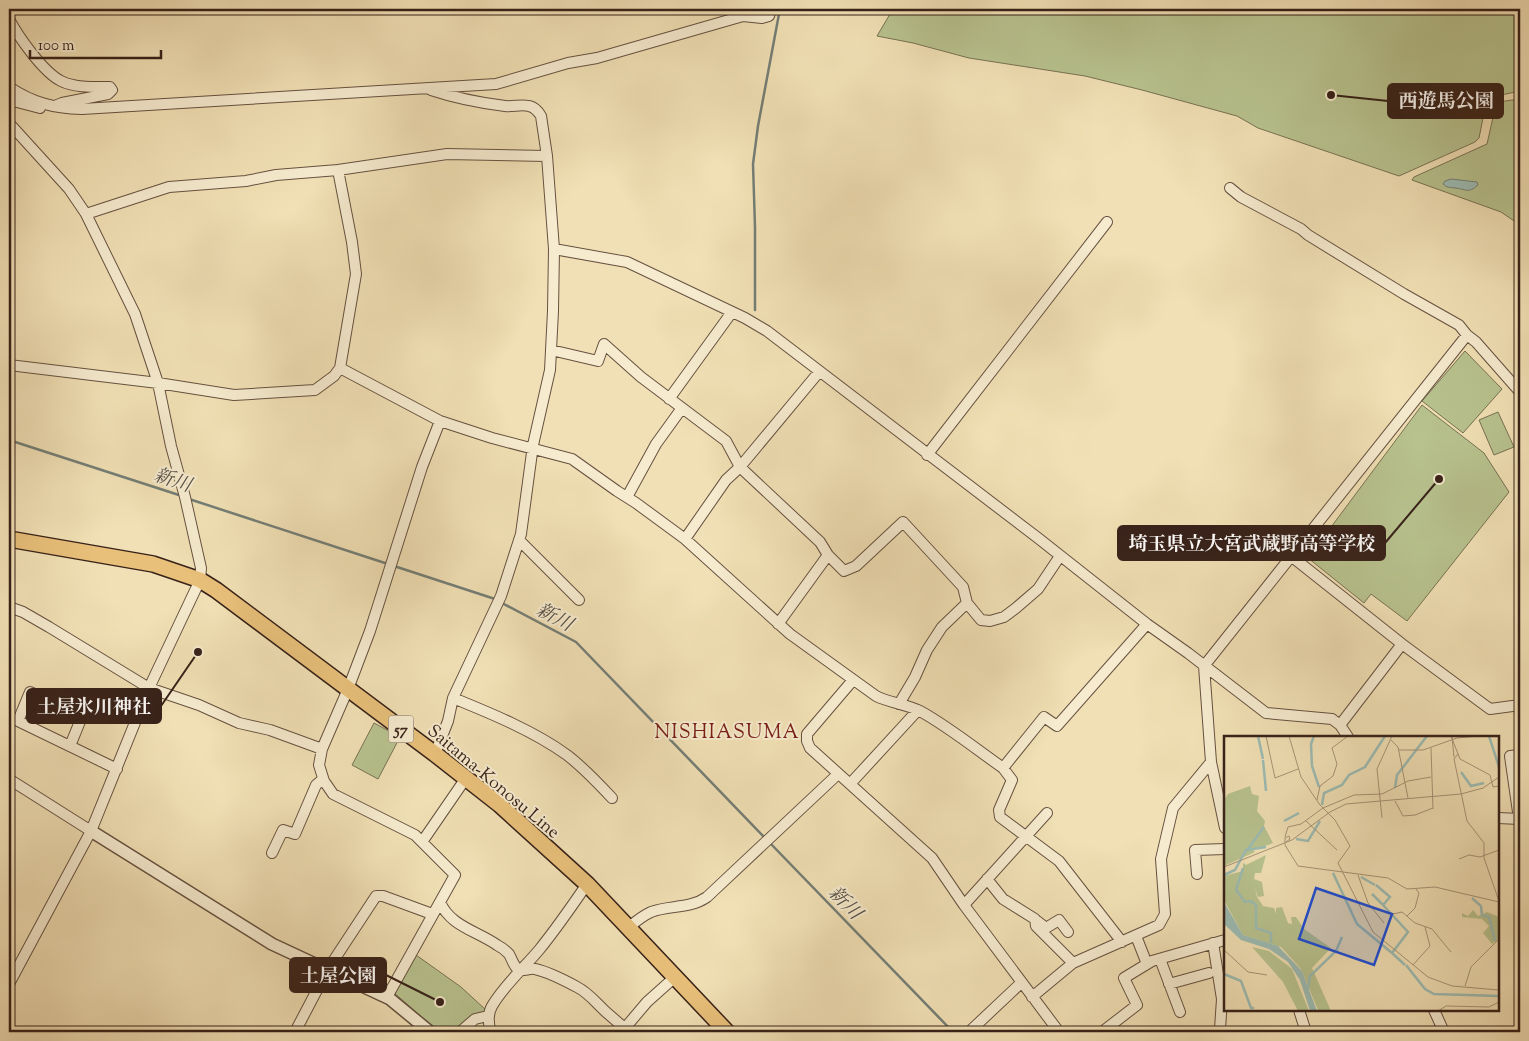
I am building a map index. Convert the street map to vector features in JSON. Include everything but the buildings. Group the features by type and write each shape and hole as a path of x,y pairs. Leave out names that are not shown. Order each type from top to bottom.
{"main road":[{"name":"Saitama-Konosu Line","path":"9,539 153,564 200,580 232,601 348,690 436,754 500,805 587,884 727,1032"}],"street":[{"path":"9,98 17,102 43,108 82,109 496,84 568,63 597,58 743,16 762,18 769,16 771,9"},
{"path":"9,19 26,45 55,77 66,83 110,87 112,90 108,94 62,102 53,107"},
{"path":"9,87 53,107"},
{"path":"426,88 443,94 501,105 524,105 532,107 541,116 547,156 554,249 550,370 533,449 519,540 501,596 453,698 448,720 436,754"},
{"path":"9,123 69,189 86,214 135,314 158,383 201,568 200,580 149,688 91,831 9,984"},
{"path":"86,214 169,187 246,181 276,175 338,170 447,154 547,156"},
{"path":"9,365 158,383 234,395 315,390 334,376 340,368 356,274 352,242 338,170"},
{"path":"1230,188 1241,197 1301,229 1404,294 1459,324 1466,335 1476,342 1520,392"},
{"path":"927,454 1107,222"},
{"path":"554,249 627,262 732,312 767,331 1266,714 1332,719 1340,725 1347,736"},
{"path":"669,398 732,312"},
{"path":"1224,823 1211,762 1204,666 1466,335"},
{"path":"551,350 598,361 604,344 640,377 726,441 740,468 820,542 828,555 844,571 856,566 903,522 963,587 967,603 981,620 990,621 1004,617 1038,589 1060,556"},
{"path":"340,368 440,421 572,459 685,539 778,624 853,680 876,696 889,702 918,710 1003,768 1012,780 999,810 1000,817 1059,861 1122,942"},
{"path":"685,539 726,480 740,468 819,372"},
{"path":"627,497 656,444 682,408"},
{"path":"387,997 455,875 415,835 333,794 323,779 319,765 322,749 348,690 370,631 422,467 440,421"},
{"path":"519,540 579,600"},
{"path":"778,624 828,555"},
{"path":"1291,556 1402,644 1490,709 1520,704"},
{"path":"899,704 915,677 927,650 942,627 967,603"},
{"path":"9,607 23,612 49,627 149,688 199,705 239,723 270,730 322,749"},
{"path":"1003,768 1044,717 1057,726 1147,624"},
{"path":"1340,725 1402,644"},
{"path":"853,680 807,734 810,748 932,858 1021,983 1059,1032"},
{"path":"70,746 83,714 30,692 18,721 117,769"},
{"path":"453,698 497,716 567,755 612,798"},
{"path":"850,784 918,710"},
{"path":"1499,818 1520,819 1510,756 1520,755"},
{"path":"1032,997 1073,963 1159,925 1165,914 1161,859 1173,808 1211,762"},
{"path":"628,928 641,917 651,912 696,903 707,897 838,774"},
{"path":"422,842 466,778"},
{"path":"272,853 282,830 295,834 316,785 323,779"},
{"path":"9,780 272,944 387,997 430,1032"},
{"path":"964,904 1047,813"},
{"path":"1197,874 1195,850 1224,849"},
{"path":"986,879 1003,899 1035,918 1046,928 1059,920 1068,932"},
{"path":"491,1032 488,1016 503,990 565,916 587,884"},
{"path":"295,1032 328,969 376,896 383,896 432,914"},
{"path":"440,902 446,914 459,924 504,950 518,969 521,970"},
{"path":"1035,918 1036,926 1073,963"},
{"path":"1136,936 1147,964"},
{"path":"1102,1032 1137,1005 1124,978 1147,964 1160,959 1224,940"},
{"path":"1214,943 1222,1000 1220,1029"},
{"path":"1160,959 1180,1012"},
{"path":"521,970 526,968 534,969 551,974 578,987 592,997 627,1030 647,1002 675,977"},
{"path":"1169,984 1209,972"},
{"path":"969,1032 1021,983"},
{"path":"1299,1011 1306,1032"},
{"path":"1434,1011 1444,1032"},
{"path":"460,1032 475,1020 488,1016"}],"green space":[{"path":"893,9 1520,9 1520,91 1487,98 1479,138 1475,142 1399,176 1258,128 1237,116 1142,90 1085,76 969,58 913,43 877,36"},
{"path":"1520,99 1520,225 1501,212 1412,180 1414,177 1487,144 1496,104 1498,102"},
{"path":"1465,351 1502,389 1463,433 1422,401"},
{"path":"1422,405 1484,453 1509,492 1407,621 1371,594 1364,603 1308,558"},
{"path":"1498,412 1514,447 1494,455 1479,420"},
{"path":"374,723 400,737 378,779 352,765"},
{"path":"416,955 461,987 487,1011 454,1032 439,1032 393,992"}],"water":[{"path":"1451,179 1477,182 1478,185 1467,190 1448,187 1443,184"}],"waterway":[{"path":"755,310 753,164 758,126 781,9"},
{"name":"新川","path":"9,440 182,496"},
{"name":"新川","path":"189,499 388,564"},
{"name":"新川","path":"394,566 495,599"},
{"name":"新川","path":"500,602 576,642 766,839"},
{"name":"新川","path":"770,843 953,1032"}],"place":[{"name":"西遊馬公園","path":"1331,95"},
{"name":"埼玉県立大宮武蔵野高等学校","path":"1439,479"},
{"name":"土屋氷川神社","path":"198,652"},
{"name":"土屋公園","path":"440,1002"}],"district":[{"name":"NISHIASUMA","path":"727,731"}]}
